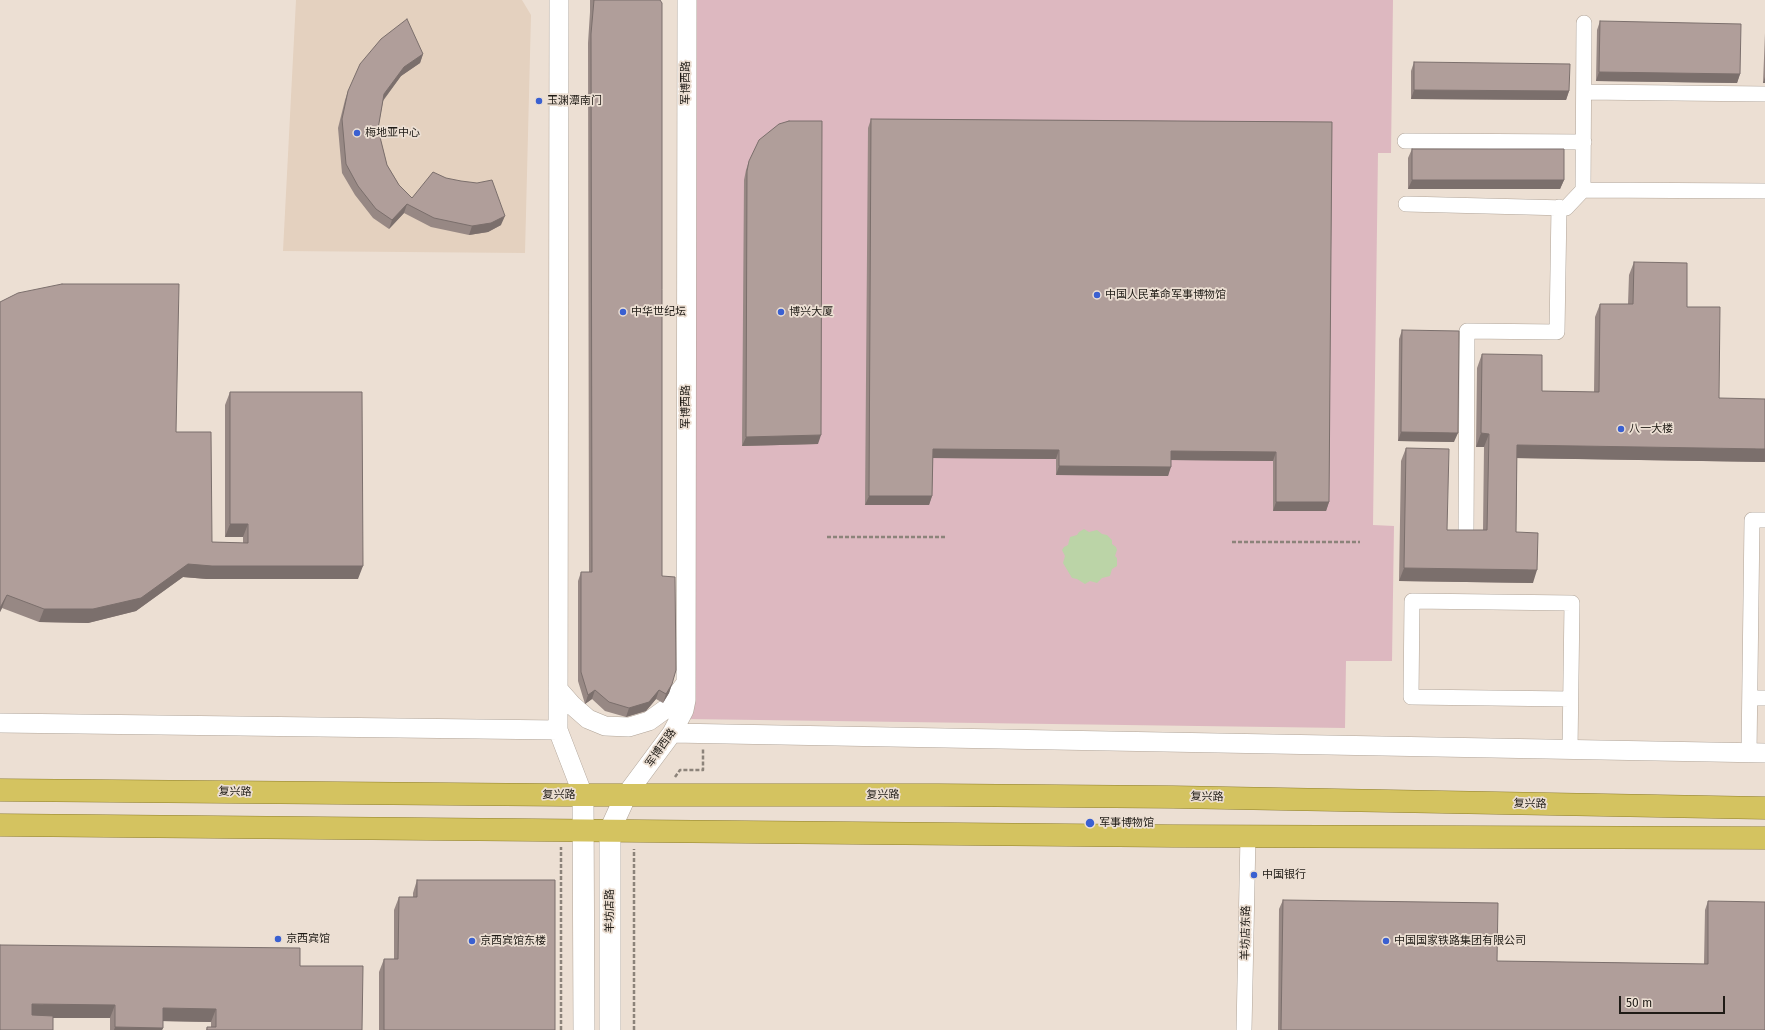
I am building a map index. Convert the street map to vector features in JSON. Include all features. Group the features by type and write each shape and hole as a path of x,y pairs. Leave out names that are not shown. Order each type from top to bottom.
{"highway":[{"name":"复兴路","path":"0,790 583,795 938,795 1172,797 1765,808"},
{"path":"0,825 1248,836 1765,838"}],"main road":[{"path":"583,795 584,1030"},
{"name":"羊坊店路","path":"610,1030 610,830 626,795"}],"street":[{"path":"559,0 558,730 583,795"},
{"name":"军博西路","path":"626,795 672,733 684,710 686,700 687,0"},
{"path":"1406,204 1566,208 1584,190 1584,24"},
{"path":"1584,92 1765,94"},
{"path":"1405,141 1584,142"},
{"path":"1584,190 1765,191"},
{"path":"1466,534 1467,331 1558,332 1560,208"},
{"path":"672,733 1757,753 1750,698 1758,609 1752,520 1765,520"},
{"path":"1570,699 1411,697 1412,601 1572,603 1570,750"},
{"path":"558,689 572,705 588,719 605,726 629,727 649,722 667,708 686,683"},
{"path":"1750,698 1765,698"},
{"path":"0,723 558,730"},
{"name":"羊坊店东路","path":"1244,1030 1248,836"}],"path":[{"path":"827,537 945,538"},
{"path":"1232,542 1360,542"},
{"path":"561,829 561,1030"}],"shaded area":[{"name":"梅地亚中心","path":"296,0 522,0 531,15 525,253 283,251"},
{"name":"中国人民革命军事博物馆","path":"696,0 1393,0 1391,153 1378,153 1373,525 1394,526 1392,661 1346,661 1345,728 686,719"},
{"path":"1084,529 1089,532 1097,530 1102,534 1107,535 1112,540 1112,544 1117,550 1115,556 1117,558 1117,566 1112,569 1110,576 1102,578 1097,583 1090,581 1085,584 1072,578 1063,563 1065,556 1062,550 1068,545 1070,537 1077,535"}],"building":[{"name":"中华世纪坛","path":"594,0 660,0 662,3 662,576 675,577 676,670 672,684 666,694 659,690 649,702 629,708 609,702 595,690 588,695 581,672 581,572 592,572 591,34"},
{"name":"梅地亚中心","path":"407,19 423,54 404,67 384,94 378,129 387,165 399,185 412,198 433,172 446,178 461,181 477,183 492,180 505,216 491,223 472,226 434,218 407,204 392,220 376,209 358,186 346,164 342,119 348,91 360,64 381,39"},
{"path":"1600,21 1741,24 1740,74 1599,72"},
{"path":"1414,62 1570,64 1569,91 1414,90"},
{"name":"中国人民革命军事博物馆","path":"871,119 1332,122 1329,502 1276,502 1276,452 1171,451 1171,467 1059,466 1059,450 933,449 932,496 869,496"},
{"name":"博兴大厦","path":"789,121 822,121 821,435 746,437 747,171 749,161 759,140 779,124"},
{"path":"1412,149 1564,149 1564,180 1412,180"},
{"name":"八一大楼","path":"1634,262 1687,263 1687,307 1720,307 1719,398 1765,399 1765,449 1517,445 1516,532 1538,533 1537,570 1404,568 1406,448 1449,449 1447,530 1487,530 1489,434 1481,433 1482,354 1542,355 1542,391 1599,392 1600,304 1633,304"},
{"path":"62,284 179,284 176,432 211,432 212,542 248,543 248,524 230,524 230,392 362,392 363,566 212,566 188,564 141,598 93,609 44,609 7,595 0,608 0,302 18,293"},
{"path":"1402,330 1459,331 1458,433 1401,432"},
{"name":"京西宾馆东楼","path":"417,880 555,880 555,1030 384,1030 384,959 398,959 399,897 417,897"},
{"name":"中国国家铁路集团有限公司","path":"1283,900 1498,903 1497,961 1708,964 1708,901 1765,902 1765,1030 1281,1030"},
{"path":"0,945 300,948 300,966 363,966 362,1030 207,1030 207,1027 216,1027 216,1009 163,1008 163,1028 115,1027 115,1005 32,1004 32,1015 53,1016 53,1030 0,1030"}],"place":[{"name":"玉渊潭南门","path":"539,101"},
{"name":"梅地亚中心","path":"357,133"},
{"name":"中国人民革命军事博物馆","path":"1097,295"},
{"name":"中华世纪坛","path":"623,312"},
{"name":"博兴大厦","path":"781,312"},
{"name":"八一大楼","path":"1621,429"},
{"name":"军事博物馆","path":"1090,823"},
{"name":"中国银行","path":"1254,875"},
{"name":"京西宾馆","path":"278,939"},
{"name":"京西宾馆东楼","path":"472,941"},
{"name":"中国国家铁路集团有限公司","path":"1386,941"}]}
